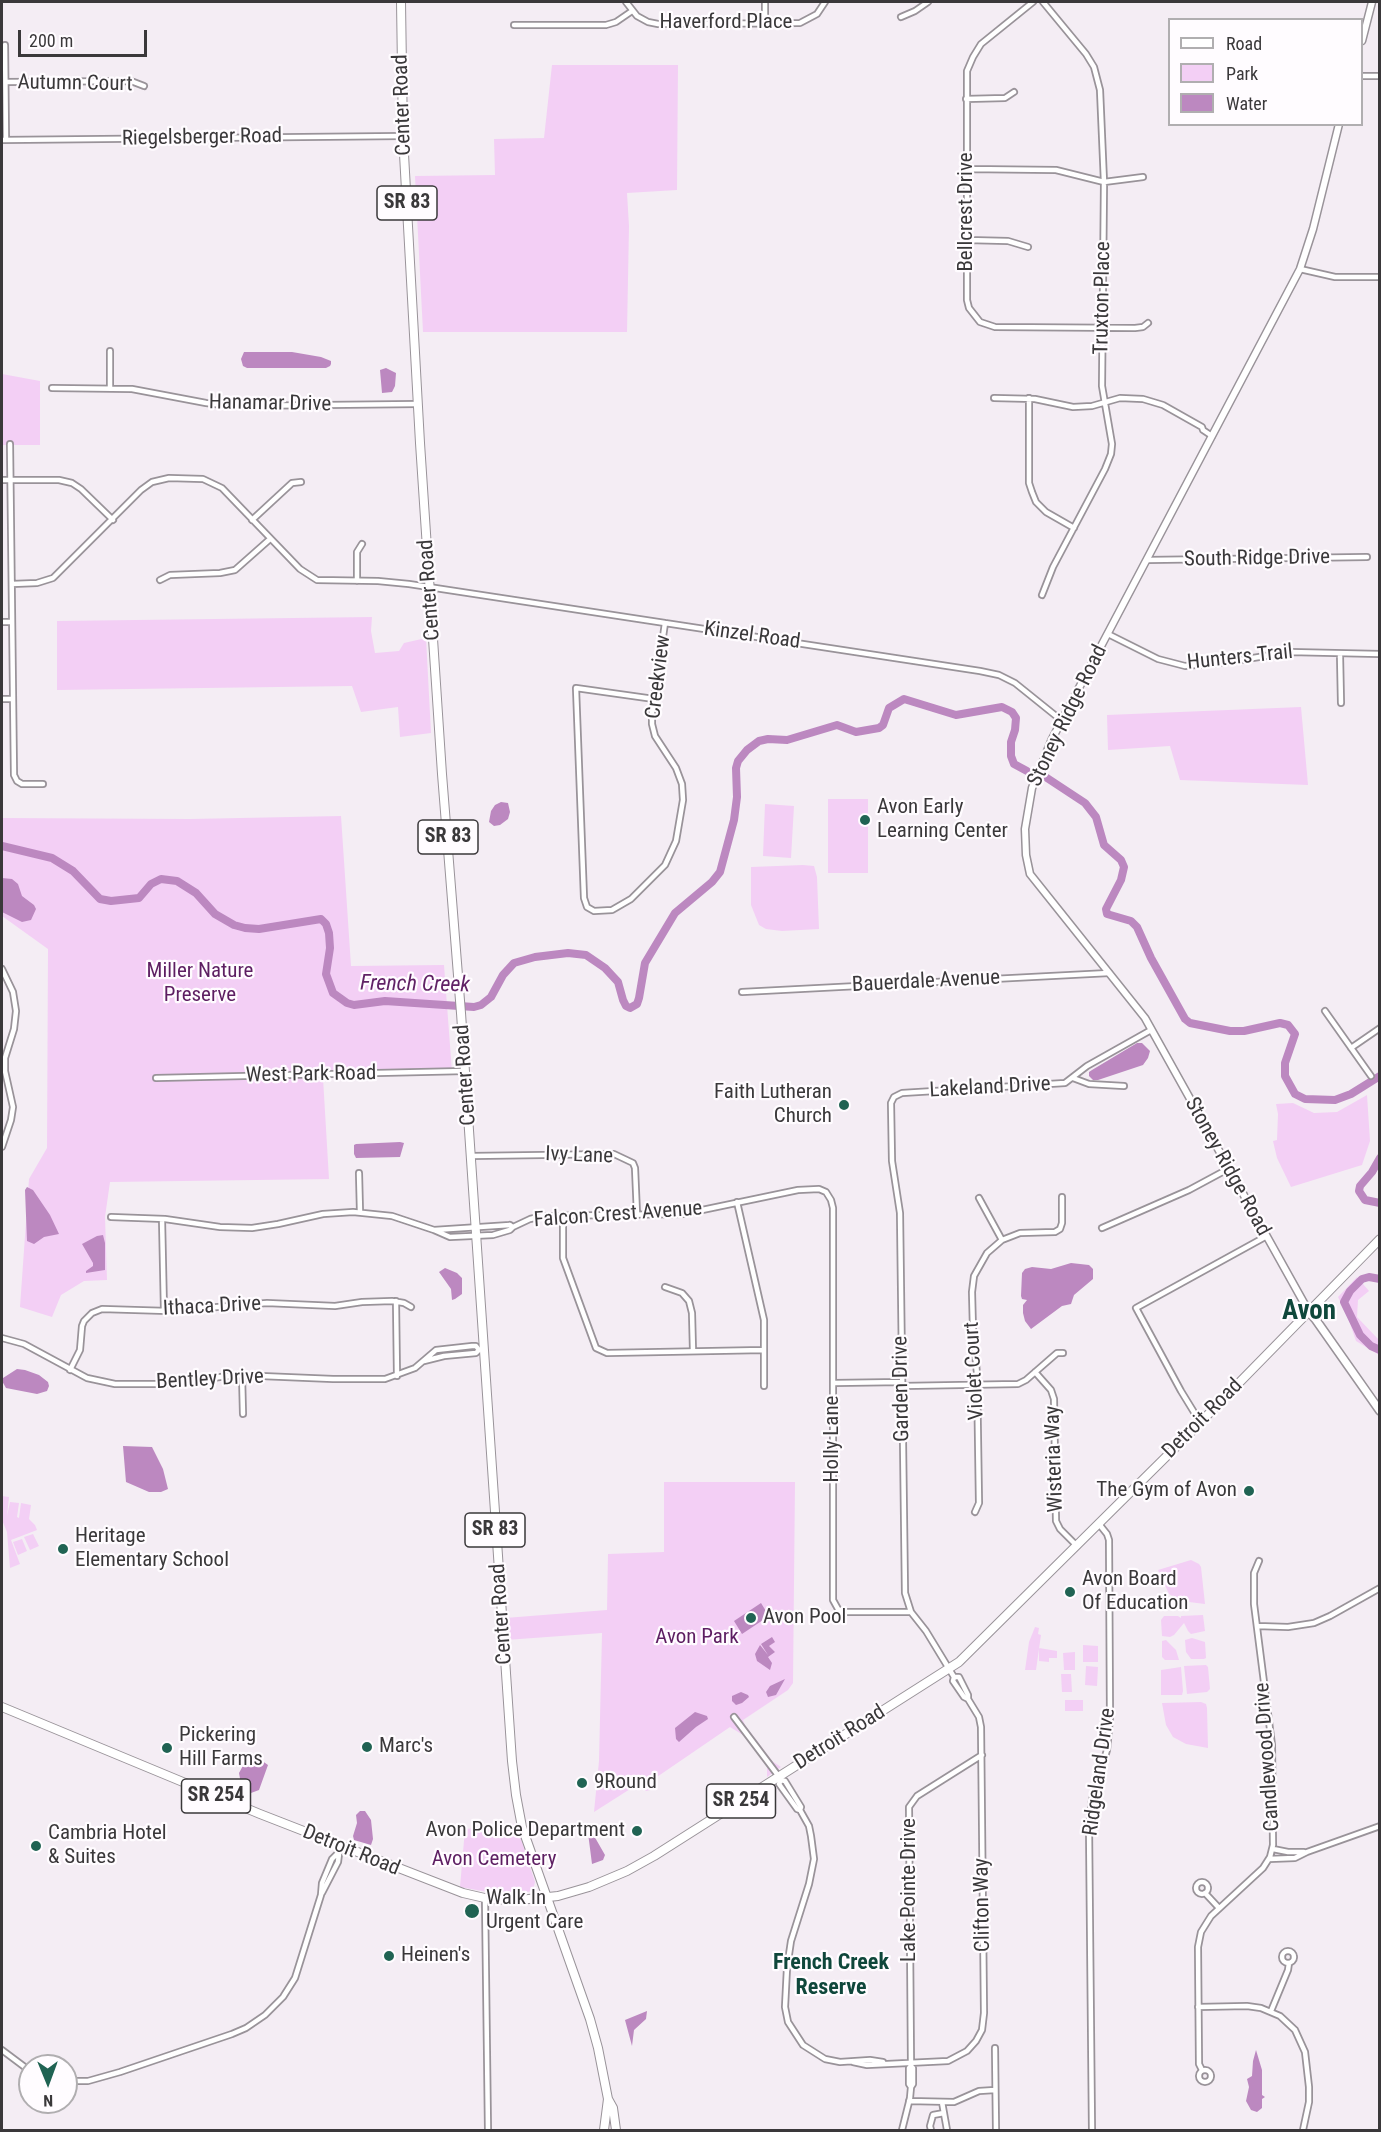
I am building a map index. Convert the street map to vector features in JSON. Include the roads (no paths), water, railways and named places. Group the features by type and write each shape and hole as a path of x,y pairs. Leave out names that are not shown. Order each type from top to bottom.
{"main road":[{"name":"Center Road","path":"401,2 403,136 429,587 471,1156 481,1350 516,1795 524,1832 590,2019 608,2099 613,2108 616,2130"},
{"name":"Detroit Road","path":"2,1707 339,1850 447,1888 485,1899 519,1900 546,1898 589,1887 637,1866 780,1779 949,1669 973,1650 1380,1239"},
{"path":"1309,1312 1380,1412"},
{"name":"Center Road","path":"604,2130 608,2099"}],"street":[{"name":"Haverford Place","path":"626,2 632,11 644,21 654,24 804,22 817,14 825,2"},
{"path":"765,2 765,24"},
{"path":"901,18 928,2"},
{"name":"Bellcrest Drive","path":"1033,2 978,48 968,71 966,99 967,303 972,314 982,324 995,327 1102,328"},
{"name":"Truxton Place","path":"1042,595 1050,574 1105,469 1111,454 1112,439 1102,386 1104,182 1100,90 1096,72 1086,54 1043,2"},
{"path":"1363,36 1372,2"},
{"path":"514,25 609,24 632,11"},
{"path":"4,140 5,45"},
{"path":"1363,76 1380,76"},
{"name":"Autumn Court","path":"6,82 131,81 144,86"},
{"path":"966,99 1005,98 1014,92"},
{"name":"Stoney Ridge Road","path":"1309,1312 1265,1237 1145,1018 1030,874 1025,829 1030,794 1061,720 1300,268 1313,229 1339,126"},
{"name":"Riegelsberger Road","path":"4,140 403,136"},
{"path":"966,169 1056,170 1104,182 1143,177"},
{"path":"967,240 1008,241 1028,247"},
{"path":"1300,268 1335,277 1380,277"},
{"path":"1102,328 1135,328 1143,327 1148,323"},
{"path":"110,351 110,388"},
{"name":"Hanamar Drive","path":"52,388 141,390 231,406 418,404"},
{"path":"994,398 1029,398 1073,407 1092,406 1127,397 1147,399 1163,405 1202,427 1203,430 1214,433"},
{"path":"1029,398 1029,483 1032,492 1036,502 1046,512 1074,528"},
{"path":"10,444 15,777 24,785 43,784"},
{"name":"Kinzel Road","path":"12,584 37,584 53,578 141,490 152,482 169,478 196,478 219,486 300,570 311,578 324,581 378,581 429,587 990,673 1015,683 1061,720"},
{"path":"2,480 59,480 72,483 112,520"},
{"path":"252,520 292,483 301,482"},
{"path":"160,580 170,575 229,572 243,565 270,539"},
{"path":"357,581 357,552 362,544"},
{"name":"South Ridge Drive","path":"1147,560 1366,557"},
{"path":"2,622 12,621"},
{"name":"Creekview","path":"654,699 576,688 585,904 590,910 598,912 616,908 632,899 669,859 678,835 683,794 676,768 655,736 652,724 665,623"},
{"name":"Hunters Trail","path":"1108,634 1158,659 1185,666 1290,652 1340,655 1380,654"},
{"path":"1340,655 1341,703"},
{"path":"2,699 13,699"},
{"path":"2,969 13,992 16,1011 14,1029 5,1058 4,1079 13,1107 2,1147"},
{"name":"Bauerdale Avenue","path":"742,992 1109,973"},
{"path":"1325,1011 1371,1076"},
{"path":"1351,1048 1380,1028"},
{"name":"Lakeland Drive","path":"893,1098 905,1092 1061,1084 1151,1030"},
{"name":"West Park Road","path":"156,1078 465,1071"},
{"name":"Lakeland Drive","path":"1073,1078 1089,1084 1124,1086"},
{"name":"Garden Drive","path":"893,1098 889,1111 892,1165 900,1213 904,1593 911,1612 926,1631 949,1669"},
{"name":"Ivy Lane","path":"471,1156 614,1154 633,1163 635,1168 637,1214"},
{"path":"1102,1228 1189,1190 1228,1169"},
{"path":"359,1173 360,1212"},
{"name":"Falcon Crest Avenue","path":"111,1217 162,1219 220,1227 252,1228 323,1214 360,1212 392,1216 450,1236 476,1236 503,1233 537,1217 686,1214 798,1190 819,1189 828,1195"},
{"name":"Holly Lane","path":"828,1195 833,1208 834,1603 844,1612 911,1612"},
{"path":"979,1198 1002,1240 1020,1233 1054,1232 1060,1229 1062,1197"},
{"path":"737,1202 763,1314 764,1386"},
{"path":"563,1215 564,1262 596,1348 607,1353 764,1350"},
{"path":"162,1219 164,1311"},
{"name":"Falcon Crest Avenue","path":"434,1230 510,1225 513,1227"},
{"path":"1200,1422 1136,1308 1265,1237"},
{"name":"Violet Court","path":"975,1512 979,1503 973,1281 983,1257 1002,1240"},
{"path":"665,1287 682,1293 689,1301 692,1313 693,1351"},
{"name":"Ithaca Drive","path":"70,1370 80,1350 81,1326 92,1312 108,1309 164,1311 267,1304 335,1306 370,1301 396,1301 411,1307"},
{"path":"396,1301 397,1376"},
{"name":"Bentley Drive","path":"2,1338 31,1347 92,1380 115,1384 162,1384 242,1375 376,1379 397,1376 424,1361 444,1356 476,1353 481,1350"},
{"path":"834,1383 1018,1384 1057,1353 1063,1353"},
{"name":"Wisteria Way","path":"1035,1372 1051,1390 1054,1399 1056,1521 1060,1529 1077,1546"},
{"path":"242,1375 243,1414"},
{"name":"Ridgeland Drive","path":"1092,2130 1089,1826 1092,1800 1107,1750 1110,1724 1109,1548 1107,1534 1099,1524"},
{"name":"Candlewood Drive","path":"1202,2070 1199,2064 1198,2007 1200,1936 1206,1922 1219,1908 1260,1872 1273,1849 1272,1745 1257,1626 1254,1572 1259,1561"},
{"path":"1257,1626 1288,1627 1314,1623 1380,1588"},
{"name":"Clifton Way","path":"734,1717 780,1779 785,1781 801,1807 800,1810 810,1829 814,1859 809,1884 791,1941 787,1968 786,2012 793,2032 811,2052 830,2061 870,2060 911,2064 940,2062 956,2058 973,2045 983,2026 984,2013 980,1722 959,1677 954,1677 949,1669"},
{"name":"Lake Pointe Drive","path":"911,2064 909,1807 917,1796 982,1755"},
{"path":"1269,1859 1291,1859 1380,1826"},
{"path":"1273,1849 1307,1852"},
{"path":"78,2081 88,2081 120,2072 232,2034 266,2015 283,1997 295,1978 321,1895 322,1883 332,1859 339,1850"},
{"path":"1205,1893 1219,1908"},
{"path":"485,1899 488,2130"},
{"path":"1271,2011 1289,1963"},
{"path":"1198,2007 1246,2006 1271,2011 1292,2026 1304,2048 1309,2096 1303,2130"},
{"path":"995,2048 996,2130"},
{"path":"2,2050 18,2062"},
{"path":"902,2130 913,2084 911,2064"},
{"path":"909,2101 956,2101 982,2091 995,2090"},
{"path":"942,2102 947,2130"},
{"path":"931,2130 933,2115 944,2112"}],"water":[{"path":"244,352 292,352 321,357 331,361 331,364 326,368 247,368 243,366 241,359"},
{"path":"386,368 396,373 395,386 392,392 382,393 380,370"},
{"path":"501,802 508,803 510,812 508,819 494,826 489,822 491,811"},
{"path":"2,878 12,879 18,884 22,896 34,905 36,909 31,920 22,922 2,912"},
{"path":"1137,1043 1142,1043 1150,1051 1143,1065 1098,1080 1093,1080 1089,1076 1089,1072"},
{"path":"404,1143 400,1157 356,1158 354,1154 356,1144"},
{"path":"27,1187 33,1190 50,1215 59,1234 44,1237 34,1244 27,1241 25,1190"},
{"path":"103,1235 105,1270 86,1273 93,1263 82,1244"},
{"path":"1071,1263 1089,1265 1093,1269 1093,1279 1074,1295 1071,1304 1062,1306 1031,1329 1023,1313 1023,1305 1027,1300 1022,1299 1021,1296 1022,1273 1025,1269 1032,1267 1051,1269"},
{"path":"445,1268 462,1278 462,1294 452,1300 451,1289 439,1272"},
{"path":"17,1369 39,1375 48,1382 47,1391 37,1394 6,1388 2,1381 3,1378"},
{"path":"123,1446 152,1447 163,1469 168,1489 161,1492 149,1492 126,1482"},
{"name":"Avon Pool","path":"761,1603 769,1616 742,1634 734,1621"},
{"name":"Avon Pool","path":"772,1637 775,1642 769,1646 775,1652 768,1657 772,1663 770,1670 757,1661 755,1654 760,1645 768,1655 761,1644"},
{"path":"785,1679 776,1695 768,1697 766,1692 770,1686"},
{"path":"741,1692 749,1697 736,1705 732,1701 732,1696"},
{"path":"695,1712 707,1716 708,1719 679,1742 676,1739 675,1728"},
{"path":"258,1758 268,1765 259,1790 251,1793 241,1784 239,1773 245,1762"},
{"path":"360,1811 365,1811 371,1820 373,1839 371,1845 354,1840 356,1815"},
{"path":"588,1833 593,1834 605,1855 603,1860 592,1864"},
{"path":"647,2011 646,2019 634,2030 632,2046 625,2020"},
{"path":"1256,2050 1262,2070 1262,2095 1265,2097 1262,2099 1262,2108 1257,2112 1251,2110 1246,2101 1249,2087 1247,2079 1252,2076"}],"waterway":[{"name":"French Creek","path":"2,846 52,858 73,871 100,899 111,901 139,898 151,884 161,879 177,881 196,893 215,914 234,925 245,928 259,929 321,919 326,924 329,933 330,948 326,974 333,993 354,1005 385,1001 474,1007 481,1005 491,997 503,975 514,963 535,957 568,953 586,955 605,968 618,982 623,1000 630,1008 637,1004 645,963 675,913 712,882 720,872 734,820 738,761 759,741 787,740 837,725 856,732 879,728 883,725 889,708 904,699 956,715 1002,707 1012,712 1016,718 1011,742 1011,756 1014,764 1027,771"},
{"name":"French Creek","path":"1044,776 1085,803 1096,817 1104,845 1121,860 1124,867 1121,880 1106,909 1107,914 1131,921 1137,927 1151,958 1185,1019 1190,1023 1230,1031 1244,1031 1280,1023 1288,1025 1295,1034 1285,1063 1285,1076 1295,1094 1305,1099 1335,1100 1351,1094 1380,1076"},
{"name":"French Creek","path":"1380,1158 1360,1186 1359,1191 1365,1200 1380,1203"},
{"name":"French Creek","path":"1380,1279 1369,1277 1362,1279 1350,1291 1344,1302 1360,1335 1371,1346 1380,1350"}],"place":[{"name":"Avon Early Learning Center","path":"865,820"},
{"name":"Faith Lutheran Church","path":"844,1105"},
{"name":"The Gym of Avon","path":"1249,1491"},
{"name":"Heritage Elementary School","path":"63,1549"},
{"name":"Avon Board Of Education","path":"1070,1592"},
{"name":"Avon Pool","path":"751,1618"},
{"name":"Marc's","path":"367,1747"},
{"name":"Pickering Hill Farms","path":"167,1748"},
{"name":"9Round","path":"582,1783"},
{"name":"Avon Police Department","path":"637,1831"},
{"name":"Cambria Hotel & Suites","path":"36,1846"},
{"name":"Walk In Urgent Care","path":"472,1911"},
{"name":"Heinen's","path":"389,1956"}],"district":[{"name":"Avon","path":"1309,1312"},
{"name":"French Creek Reserve","path":"831,1976"}],"park label":[{"name":"Miller Nature Preserve","path":"200,984"},
{"name":"Avon Park","path":"697,1638"},
{"name":"Avon Cemetery","path":"494,1860"}]}
